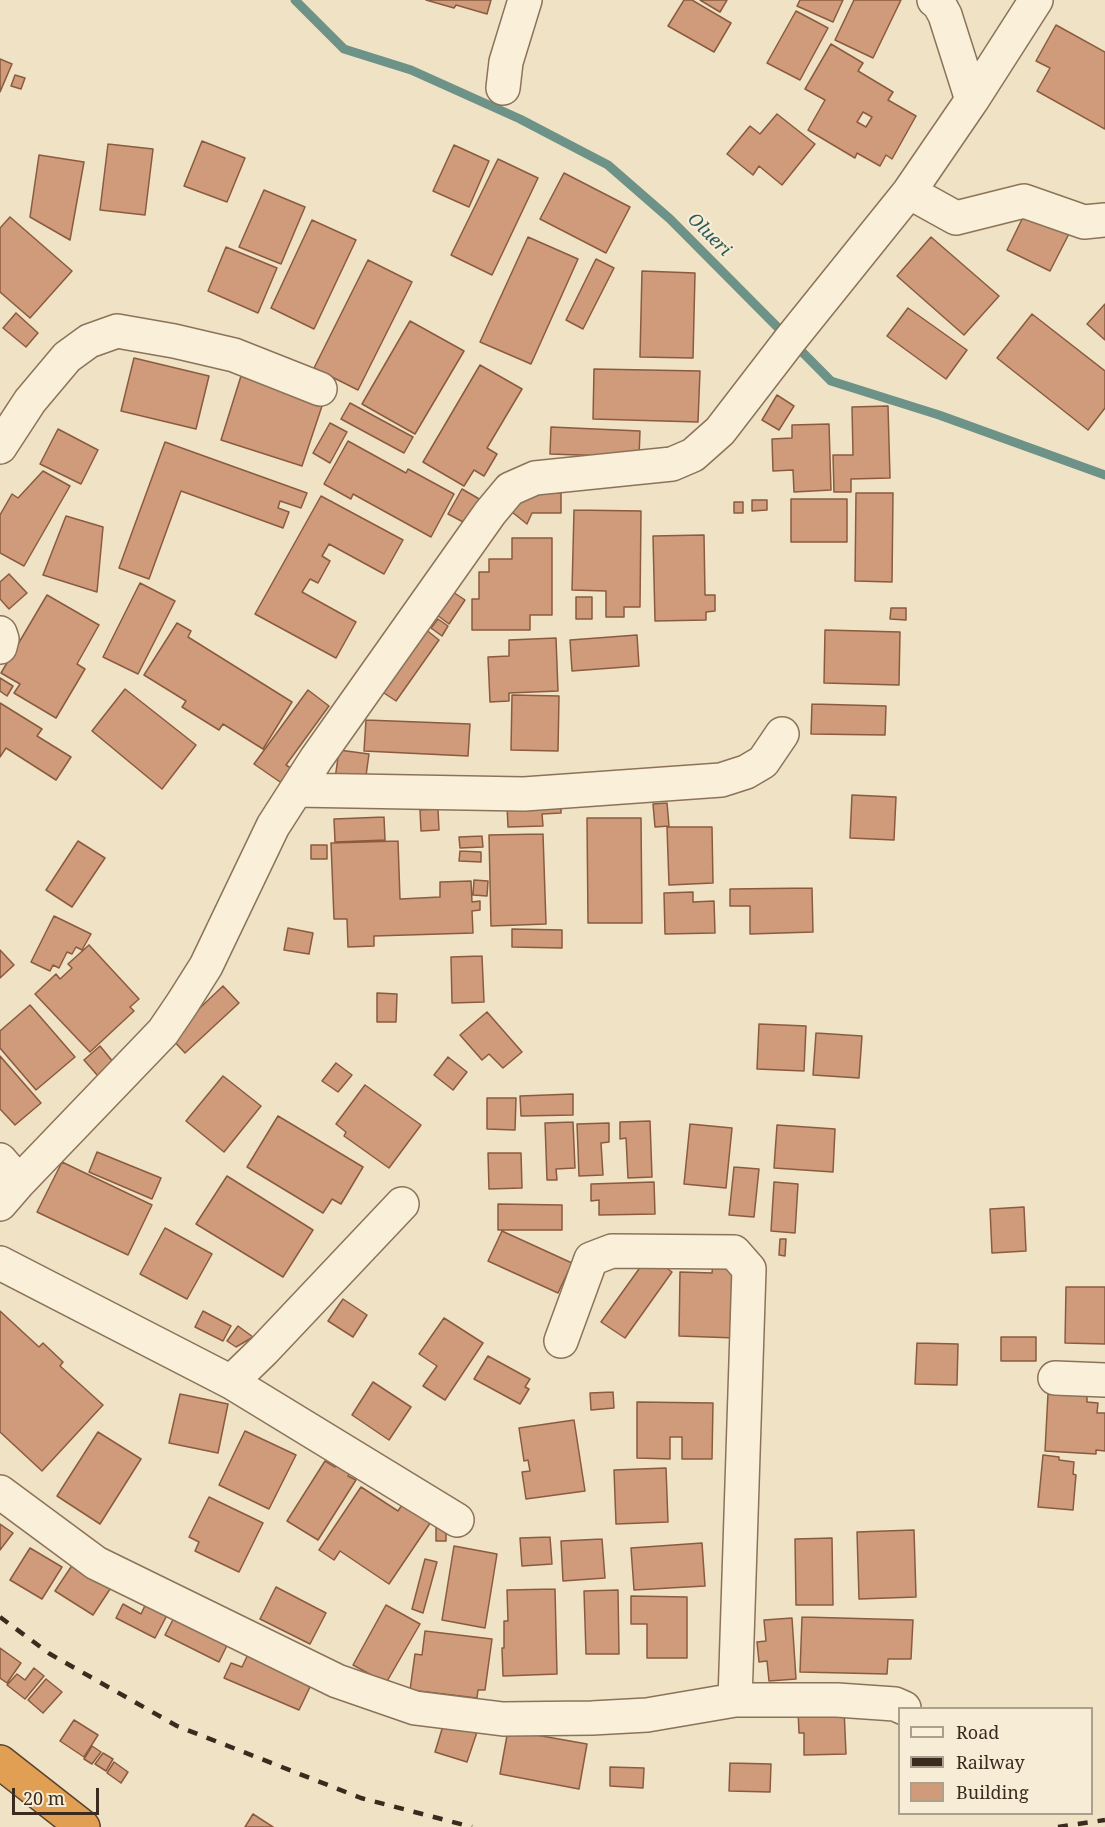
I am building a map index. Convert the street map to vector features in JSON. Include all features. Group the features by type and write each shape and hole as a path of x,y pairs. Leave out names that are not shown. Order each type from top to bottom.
{"highway":[{"path":"0,1762 83,1827"}],"street":[{"path":"503,88 506,62 525,0"},
{"path":"934,0 945,15 972,100"},
{"path":"6,1182 163,1032 206,966 273,826 296,790 490,513 510,489 535,478 672,464 693,454 720,431 909,192 1036,0"},
{"path":"909,192 956,218 1024,201 1084,222 1105,220"},
{"path":"0,447 30,401 67,357 89,341 117,332 174,341 234,355 320,389"},
{"path":"0,633 2,639 0,647"},
{"path":"296,790 524,794 721,780 746,772 763,762 782,734"},
{"path":"231,1382 402,1204"},
{"path":"561,1341 591,1259 612,1251 734,1252 749,1269 735,1700"},
{"path":"0,1263 231,1382 457,1520"},
{"path":"1055,1378 1105,1380"},
{"path":"0,1492 96,1563 337,1682 414,1708 503,1719 647,1715 735,1700 837,1700 895,1704 902,1707"}],"building":[{"path":"426,0 491,0 487,14 456,5 454,8"},
{"path":"684,0 692,0 731,23 714,52 668,26"},
{"path":"700,0 727,0 720,12"},
{"path":"800,0 843,0 833,22 797,6"},
{"path":"854,0 901,0 873,58 835,40"},
{"path":"796,11 828,28 800,80 767,63"},
{"path":"1056,25 1105,52 1105,129 1037,91 1050,68 1036,61"},
{"path":"831,44 863,63 858,71 893,92 888,100 916,116 892,159 886,155 880,166 857,153 855,158 808,130 825,100 805,89","holes":["863,112 872,117 866,127 857,122"]},
{"path":"0,59 12,64 0,92"},
{"path":"15,75 25,78 21,89 11,86"},
{"path":"777,114 815,144 782,185 759,166 753,175 727,154 750,126 760,134"},
{"path":"202,141 245,158 227,202 184,186"},
{"path":"108,144 153,149 145,215 100,210"},
{"path":"454,145 489,161 469,207 433,191"},
{"path":"39,155 84,162 70,240 30,217"},
{"path":"498,159 538,178 492,275 451,255"},
{"path":"564,173 630,207 606,253 540,219"},
{"path":"264,190 305,207 281,264 239,247"},
{"path":"1029,205 1073,226 1050,271 1007,250"},
{"path":"10,217 72,271 30,318 0,292 0,228"},
{"path":"312,220 356,240 314,329 271,308"},
{"path":"528,237 578,259 531,364 480,342"},
{"path":"931,237 999,296 964,335 897,276"},
{"path":"226,247 277,268 258,313 208,291"},
{"path":"596,259 614,268 583,329 566,320"},
{"path":"368,260 412,282 358,390 314,368"},
{"path":"642,271 695,273 693,358 640,357"},
{"path":"1105,304 1105,340 1087,324"},
{"path":"908,308 967,350 946,379 887,336"},
{"path":"16,313 38,333 26,347 3,328"},
{"path":"1032,314 1105,371 1105,408 1088,430 997,358"},
{"path":"410,321 464,351 415,434 362,404"},
{"path":"134,358 209,376 196,429 121,411"},
{"path":"480,365 522,389 487,448 497,454 484,476 474,470 464,486 423,462"},
{"path":"594,369 700,371 698,422 593,419"},
{"path":"241,376 323,403 302,466 221,440"},
{"path":"777,395 794,406 779,430 762,420"},
{"path":"350,403 413,437 404,453 341,419"},
{"path":"888,406 890,478 851,479 851,492 834,492 833,455 853,455 852,407"},
{"path":"330,423 347,432 330,463 313,453"},
{"path":"829,424 831,490 794,492 793,470 773,471 772,439 792,438 792,425"},
{"path":"551,427 640,431 639,457 550,454"},
{"path":"58,429 98,450 81,484 40,464"},
{"path":"348,441 406,473 408,469 454,494 431,537 353,494 351,499 324,484"},
{"path":"165,442 307,493 301,508 280,501 278,508 289,512 283,528 181,491 149,579 119,568"},
{"path":"43,471 70,486 24,566 0,553 0,515 12,494 18,498"},
{"path":"462,489 481,500 467,524 448,514"},
{"path":"525,492 561,493 561,513 532,513 527,524 512,512"},
{"path":"856,493 893,493 892,582 855,581"},
{"path":"321,496 403,540 384,574 329,544 322,556 330,561 318,583 310,579 302,592 356,622 336,658 255,614"},
{"path":"791,499 847,499 847,542 791,542"},
{"path":"752,500 767,500 767,510 752,511"},
{"path":"734,502 743,502 743,513 734,513"},
{"path":"574,510 641,511 640,607 624,607 624,617 606,617 606,591 572,590"},
{"path":"66,516 103,527 97,592 43,575"},
{"path":"704,535 705,595 715,595 715,611 706,612 706,620 655,621 653,536"},
{"path":"512,538 552,538 552,615 530,615 530,630 472,630 472,599 479,599 479,572 489,572 489,559 512,559"},
{"path":"9,574 27,593 9,609 0,599 0,582"},
{"path":"140,583 175,601 138,674 103,657"},
{"path":"453,592 465,600 449,624 437,615"},
{"path":"47,595 99,625 77,664 85,669 56,718 14,693 20,684 1,673"},
{"path":"576,597 592,597 592,619 576,619"},
{"path":"891,608 906,608 906,620 890,619"},
{"path":"438,619 448,626 442,636 431,628"},
{"path":"177,623 191,631 188,637 292,702 263,749 223,724 219,730 182,707 186,701 144,675"},
{"path":"425,629 439,640 396,701 381,691"},
{"path":"825,630 900,632 899,685 824,683"},
{"path":"637,635 639,666 572,671 570,640"},
{"path":"556,638 558,691 509,693 509,701 490,702 488,657 509,656 509,640"},
{"path":"0,678 13,686 7,696 0,691"},
{"path":"125,689 196,745 162,789 92,731"},
{"path":"308,690 329,706 286,765 294,770 283,784 254,764"},
{"path":"512,695 559,696 558,751 511,750"},
{"path":"0,703 42,729 37,736 71,757 56,780 6,748 0,757"},
{"path":"812,704 886,706 885,735 811,734"},
{"path":"366,720 470,724 468,756 364,751"},
{"path":"339,750 369,754 365,783 335,779"},
{"path":"852,795 896,797 894,840 850,838"},
{"path":"561,802 561,813 542,814 543,826 508,827 507,805"},
{"path":"667,803 669,826 655,827 653,804"},
{"path":"438,809 439,830 421,831 420,810"},
{"path":"384,817 385,840 335,842 334,819"},
{"path":"587,818 641,818 642,923 588,923"},
{"path":"667,827 712,827 713,883 669,885"},
{"path":"543,834 546,924 491,926 489,835"},
{"path":"482,836 483,847 460,848 459,837"},
{"path":"78,841 105,858 72,907 46,890"},
{"path":"398,841 400,899 440,897 440,882 471,881 472,902 480,901 480,910 472,911 473,933 374,936 374,946 348,947 347,919 334,919 331,843"},
{"path":"311,845 327,845 327,859 311,859"},
{"path":"460,851 481,852 481,862 459,861"},
{"path":"474,880 488,881 487,896 473,895"},
{"path":"812,888 813,932 750,934 750,906 730,906 730,889"},
{"path":"693,892 693,902 714,901 715,933 665,934 664,893"},
{"path":"54,916 91,934 82,950 76,947 72,954 67,952 59,968 53,965 50,971 31,962"},
{"path":"288,928 313,933 309,954 284,950"},
{"path":"512,929 562,930 562,948 512,947"},
{"path":"89,945 139,999 130,1007 134,1011 90,1052 35,994 56,974 60,979 72,968 68,964"},
{"path":"0,950 14,965 0,978"},
{"path":"482,956 484,1002 452,1003 451,957"},
{"path":"223,986 239,1003 185,1053 172,1039 182,1025"},
{"path":"377,993 397,994 396,1022 377,1022"},
{"path":"30,1005 75,1057 36,1090 0,1048 0,1031"},
{"path":"487,1012 522,1052 503,1068 489,1054 482,1060 460,1035"},
{"path":"759,1024 806,1026 804,1071 757,1069"},
{"path":"816,1033 862,1036 859,1078 813,1075"},
{"path":"100,1046 114,1063 98,1076 84,1060"},
{"path":"0,1056 41,1103 15,1125 0,1109"},
{"path":"448,1057 467,1072 453,1090 434,1075"},
{"path":"336,1063 352,1075 338,1092 322,1081"},
{"path":"223,1076 261,1106 224,1152 186,1121"},
{"path":"365,1085 421,1125 389,1168 344,1136 346,1132 336,1124"},
{"path":"573,1094 573,1115 521,1116 520,1096"},
{"path":"487,1098 516,1098 515,1130 487,1129"},
{"path":"278,1116 363,1167 341,1204 332,1199 323,1213 247,1167"},
{"path":"650,1121 652,1177 628,1178 626,1138 620,1139 620,1122"},
{"path":"573,1122 575,1168 556,1169 557,1180 547,1180 545,1123"},
{"path":"609,1123 609,1142 601,1143 603,1175 579,1176 577,1124"},
{"path":"690,1124 732,1128 726,1188 684,1184"},
{"path":"777,1125 835,1129 833,1172 774,1168"},
{"path":"97,1152 161,1178 152,1199 89,1172"},
{"path":"488,1153 521,1153 522,1188 489,1189"},
{"path":"62,1162 152,1205 128,1255 37,1212"},
{"path":"734,1167 759,1169 754,1217 729,1215"},
{"path":"227,1176 313,1230 283,1277 196,1224"},
{"path":"654,1182 655,1214 599,1215 599,1200 591,1201 591,1184"},
{"path":"774,1182 798,1184 795,1233 771,1231"},
{"path":"498,1204 562,1205 562,1230 498,1230"},
{"path":"1024,1207 1026,1251 992,1253 990,1209"},
{"path":"165,1228 212,1254 187,1299 140,1274"},
{"path":"502,1231 572,1263 558,1293 488,1261"},
{"path":"780,1239 786,1239 785,1256 779,1255"},
{"path":"649,1255 672,1272 625,1338 601,1322"},
{"path":"713,1263 738,1264 736,1338 679,1336 680,1272 712,1273"},
{"path":"1066,1287 1105,1287 1105,1344 1065,1343"},
{"path":"343,1299 367,1315 353,1337 328,1321"},
{"path":"0,1311 39,1347 43,1343 63,1362 60,1366 103,1405 42,1471 0,1432"},
{"path":"203,1311 231,1326 223,1341 195,1327"},
{"path":"444,1318 483,1343 445,1400 423,1386 437,1366 419,1354"},
{"path":"238,1326 253,1337 236,1347 227,1341"},
{"path":"1001,1337 1036,1337 1036,1361 1001,1361"},
{"path":"917,1343 958,1344 957,1385 915,1384"},
{"path":"488,1356 530,1379 525,1387 529,1389 520,1404 474,1379"},
{"path":"373,1382 411,1407 389,1440 352,1415"},
{"path":"613,1392 614,1408 591,1410 590,1393"},
{"path":"180,1394 228,1404 218,1453 169,1443"},
{"path":"1048,1394 1087,1396 1087,1402 1098,1403 1097,1413 1105,1413 1105,1451 1096,1450 1096,1454 1045,1451"},
{"path":"637,1402 713,1403 712,1459 682,1459 682,1437 670,1437 670,1459 637,1458"},
{"path":"574,1420 585,1491 526,1499 522,1472 530,1471 528,1460 524,1461 519,1428"},
{"path":"245,1431 296,1455 269,1509 219,1485"},
{"path":"98,1432 141,1459 100,1524 57,1496"},
{"path":"343,1454 356,1462 348,1476 356,1480 318,1540 287,1521 325,1461 335,1467"},
{"path":"1043,1455 1074,1462 1073,1474 1076,1475 1073,1510 1038,1507"},
{"path":"666,1468 668,1522 616,1524 614,1470"},
{"path":"361,1487 398,1511 409,1494 437,1513 389,1584 340,1551 334,1560 319,1550"},
{"path":"209,1497 263,1523 239,1572 195,1551 199,1542 189,1537"},
{"path":"0,1524 13,1533 0,1550"},
{"path":"436,1525 446,1525 446,1541 436,1541"},
{"path":"914,1530 916,1597 859,1599 857,1532"},
{"path":"550,1537 552,1564 522,1566 520,1538"},
{"path":"832,1538 833,1605 796,1605 795,1539"},
{"path":"602,1539 605,1578 563,1581 561,1541"},
{"path":"702,1543 705,1586 634,1590 631,1548"},
{"path":"454,1546 497,1554 485,1628 442,1620"},
{"path":"30,1548 62,1567 42,1599 10,1580"},
{"path":"425,1559 437,1562 423,1613 412,1609"},
{"path":"73,1564 116,1580 93,1615 55,1591"},
{"path":"276,1587 326,1613 310,1644 260,1619"},
{"path":"555,1589 557,1674 503,1676 504,1621 508,1621 507,1590"},
{"path":"618,1590 619,1654 586,1654 584,1591"},
{"path":"151,1593 173,1604 155,1638 116,1618 123,1604 141,1614"},
{"path":"631,1596 687,1597 687,1658 647,1658 647,1624 631,1624"},
{"path":"386,1605 420,1624 386,1683 353,1665"},
{"path":"180,1606 233,1633 219,1662 165,1635"},
{"path":"802,1617 913,1620 911,1659 888,1659 887,1674 800,1672"},
{"path":"792,1618 796,1679 769,1681 767,1661 759,1662 757,1642 766,1641 764,1620"},
{"path":"425,1631 492,1639 485,1690 478,1690 477,1698 410,1690 415,1654 422,1655"},
{"path":"252,1646 310,1671 305,1684 310,1687 299,1710 224,1678 231,1663 242,1667"},
{"path":"0,1648 21,1663 7,1683 0,1678"},
{"path":"34,1668 44,1676 25,1699 7,1685 17,1674 25,1680"},
{"path":"46,1679 62,1692 43,1713 28,1700"},
{"path":"844,1709 846,1754 804,1755 804,1733 799,1733 798,1710"},
{"path":"446,1716 479,1726 467,1762 435,1752"},
{"path":"74,1720 98,1735 84,1757 60,1741"},
{"path":"508,1730 587,1744 579,1789 500,1774"},
{"path":"92,1746 101,1752 92,1764 84,1759"},
{"path":"103,1753 113,1759 106,1771 95,1764"},
{"path":"114,1762 128,1772 121,1783 107,1773"},
{"path":"730,1763 771,1764 770,1792 729,1791"},
{"path":"610,1767 644,1768 643,1788 610,1786"},
{"path":"253,1814 273,1827 245,1827"}],"waterway":[{"name":"Olueri","path":"295,0 344,49 411,70 520,119 608,165 670,219 831,381 939,415 1105,475"}],"railway":[{"path":"0,1617 50,1654 177,1726 361,1798 472,1827"},
{"path":"1058,1827 1105,1820"}]}
